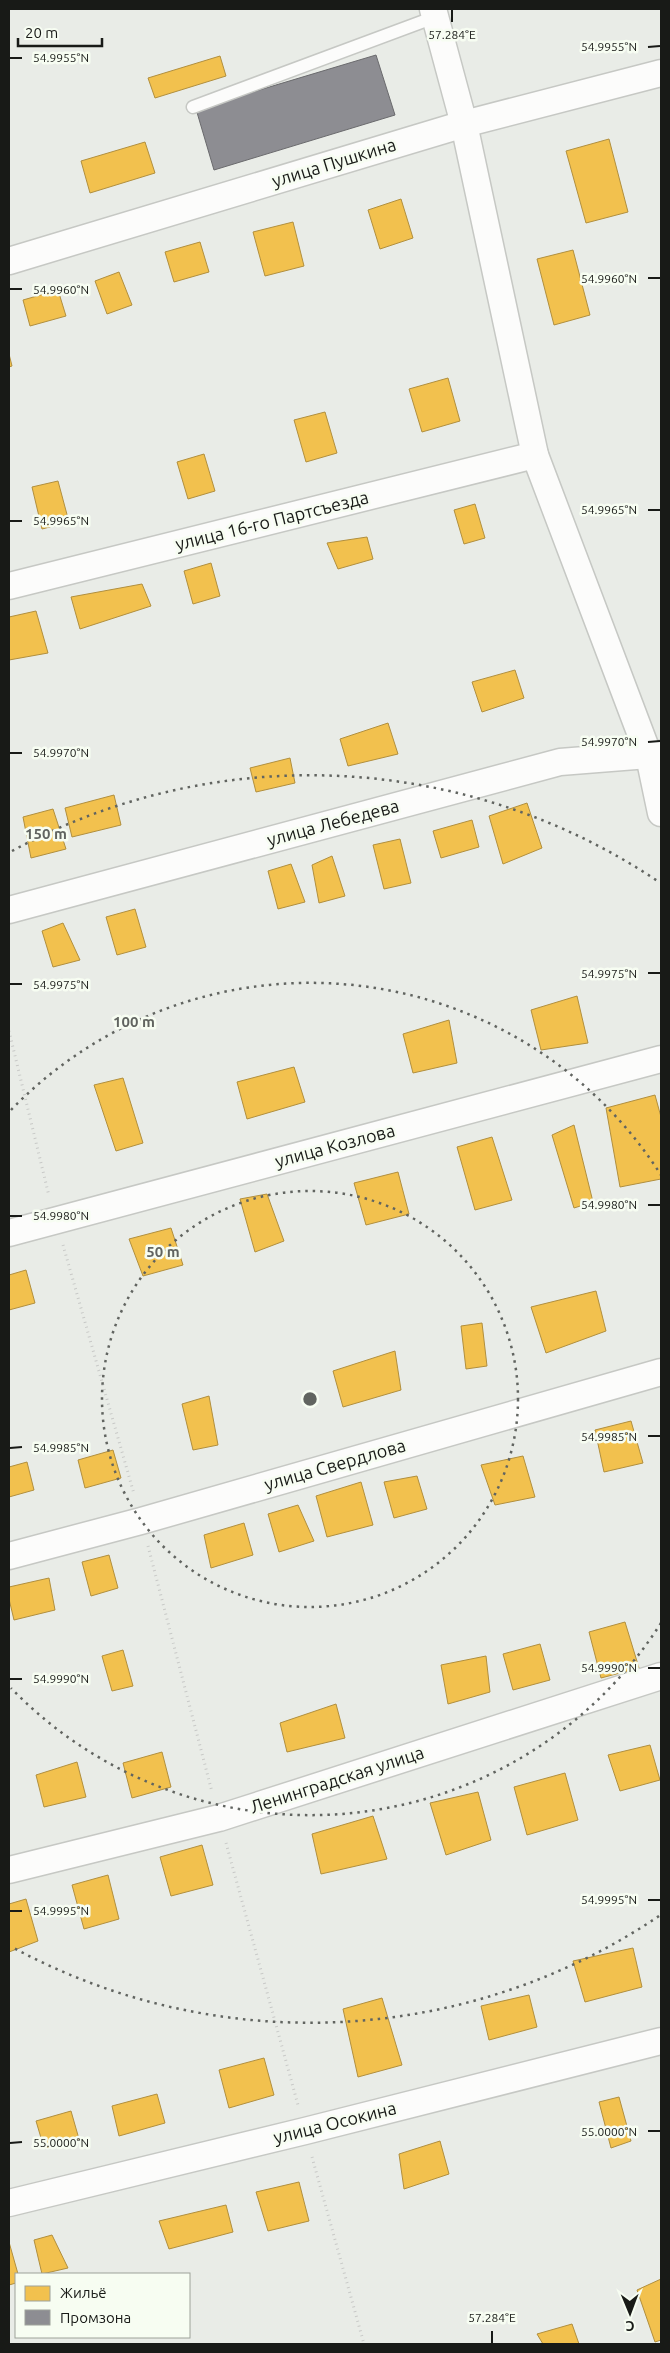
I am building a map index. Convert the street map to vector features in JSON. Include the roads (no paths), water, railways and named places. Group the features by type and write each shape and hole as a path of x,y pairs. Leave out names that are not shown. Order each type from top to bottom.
{"street":[{"path":"434,13 464,124 535,455 655,755 661,813"},
{"name":"улица Пушкина","path":"9,261 464,124 661,73"},
{"name":"улица 16-го Партсъезда","path":"9,586 535,455"},
{"name":"улица Лебедева","path":"9,910 560,762 655,755"},
{"name":"улица Козлова","path":"9,1233 661,1059"},
{"name":"улица Свердлова","path":"9,1556 141,1521 661,1372"},
{"name":"Ленинградская улица","path":"9,1870 219,1818 661,1676"},
{"name":"улица Осокина","path":"9,2203 305,2131 661,2040"}],"lane":[{"path":"193,106 434,13"}]}
